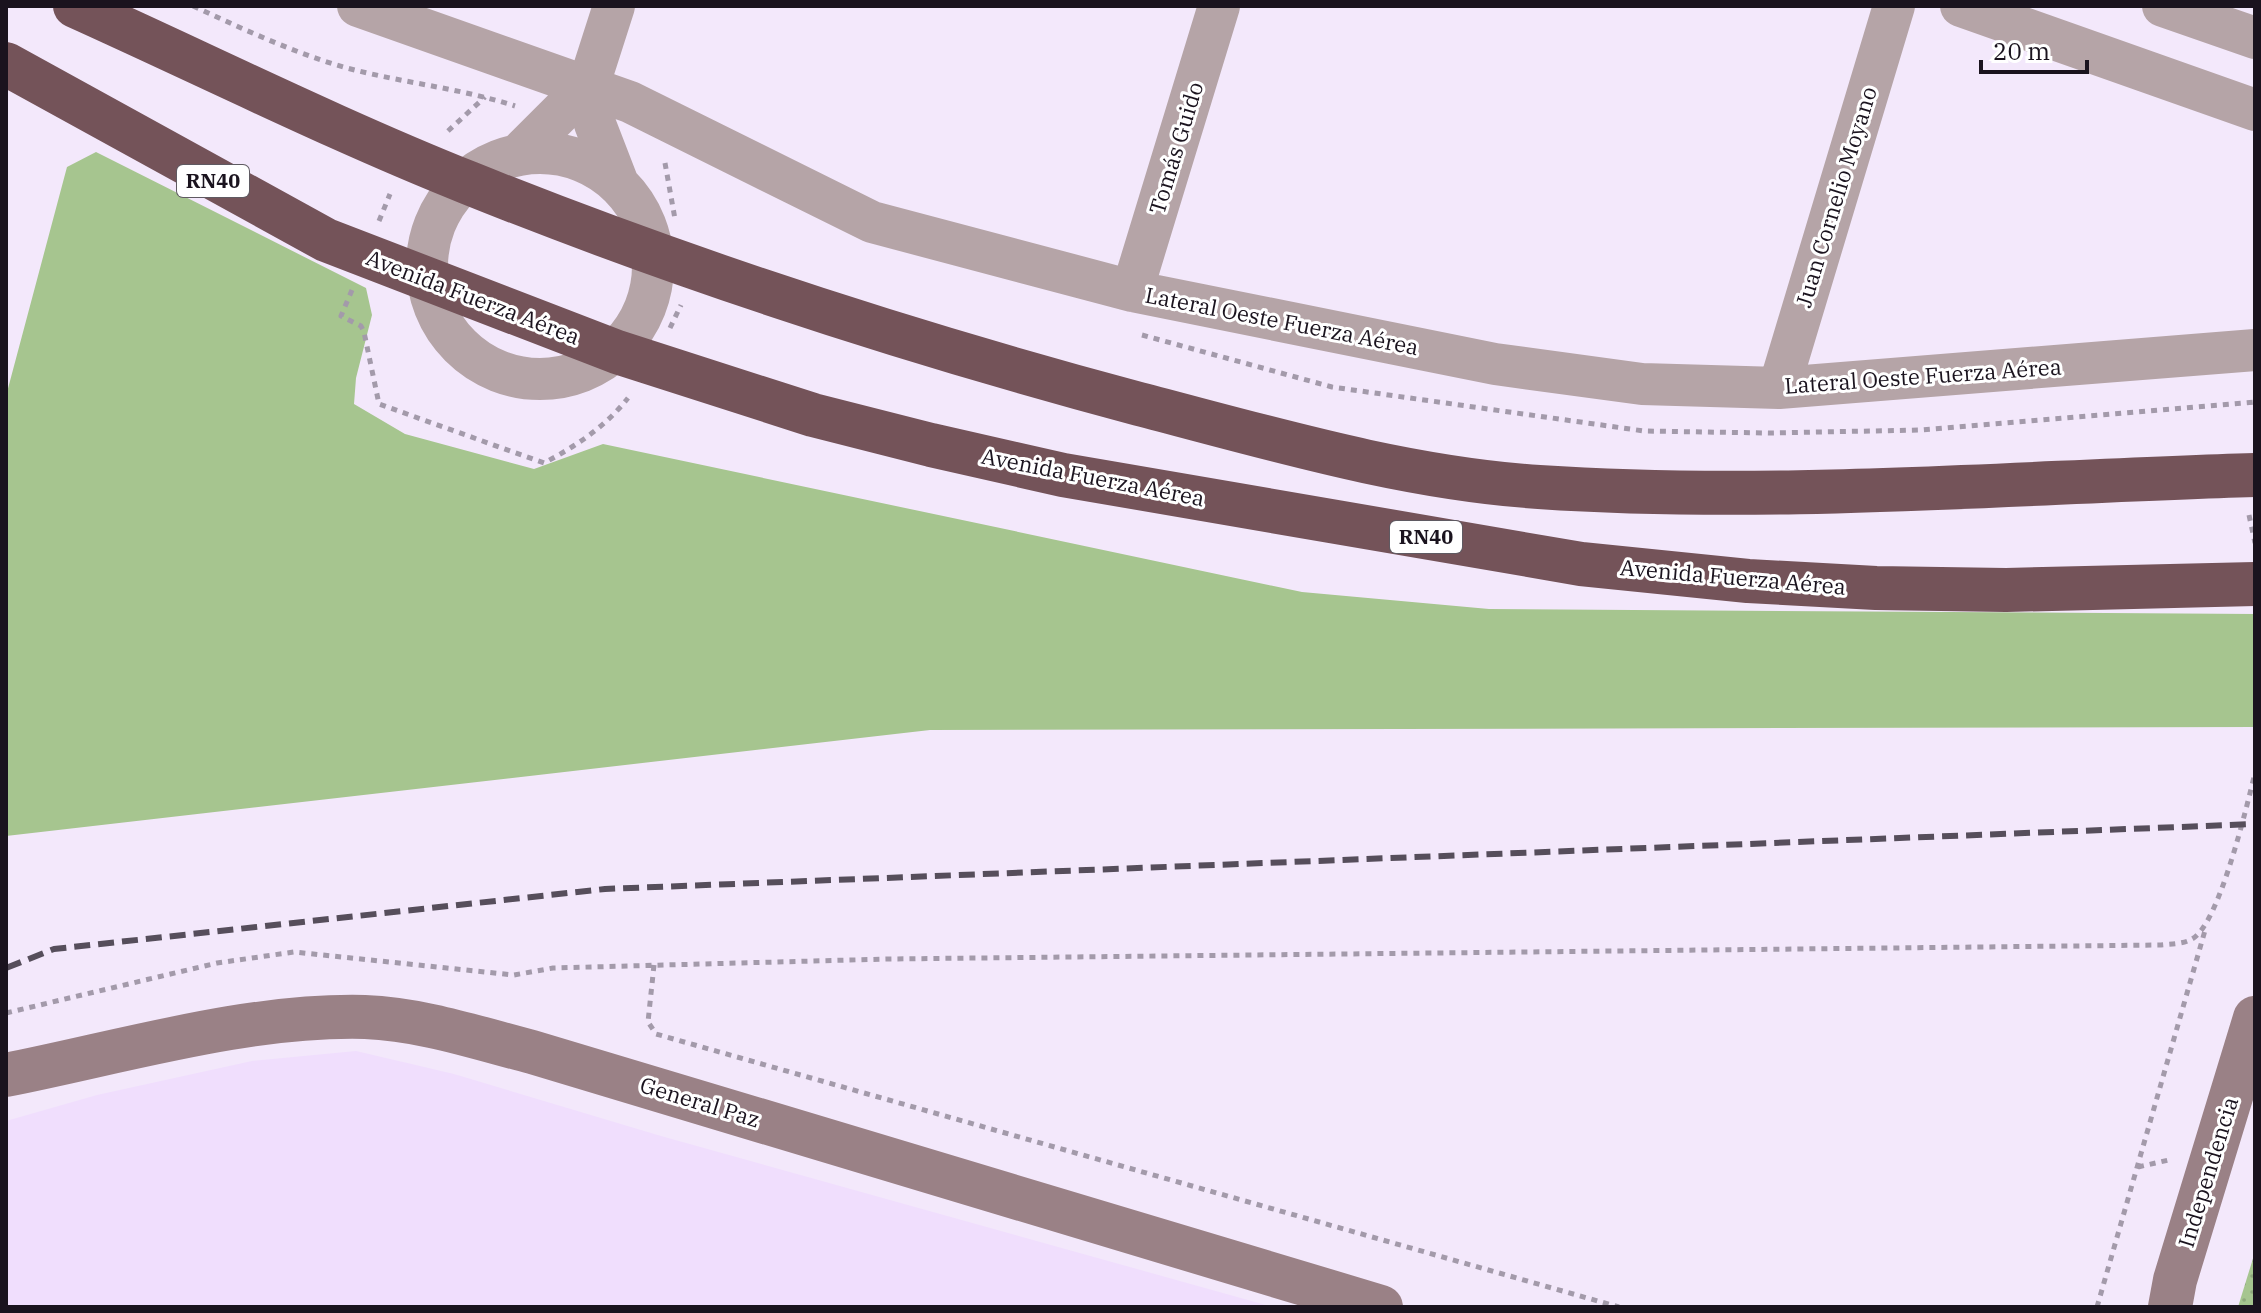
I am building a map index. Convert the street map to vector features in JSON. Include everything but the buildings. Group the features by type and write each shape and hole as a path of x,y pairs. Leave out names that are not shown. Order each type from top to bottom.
{"highway":[{"path":"75,6 462,181 652,254 898,337 1297,446 1437,474 1535,487 1789,492 2255,475"},
{"name":"Avenida Fuerza Aérea","path":"6,64 289,221 428,281 617,352 813,415 1063,475 1581,564 1748,581 1876,588 2006,590 2255,584"}],"main road":[{"name":"General Paz","path":"6,1075 257,1025 310,1018 369,1017 447,1030 562,1061 1381,1307"},
{"name":"Independencia","path":"2169,1298 2255,1018"}],"street":[{"name":"Lateral Oeste Fuerza Aérea","path":"358,6 589,84 872,222 1132,291 1298,326 1582,378 1686,387 1779,388 2255,350"},
{"path":"518,155 560,117 589,84 614,6"},
{"name":"Tomás Guido","path":"1132,291 1219,6"},
{"name":"Juan Cornelio Moyano","path":"1779,388 1894,6"},
{"path":"1961,6 2255,110"},
{"path":"2163,6 2255,38"},
{"path":"589,84 595,124 617,181 636,204 649,231 652,254 648,293 617,352 590,368 562,379 530,380 501,374 475,361 452,338 438,314 428,281 433,229 462,181 488,166 518,155 554,152 586,162 617,181"}],"path":[{"path":"193,6 266,40 347,68 486,96"},
{"path":"2097,1307 2201,955 2206,926 2238,839 2255,773"},
{"path":"6,1013 217,963 294,952 342,954 514,975 553,968 888,959 2161,945 2191,940 2206,926"},
{"path":"654,965 648,1022 656,1034 1619,1307"}],"shaded area":[{"path":"356,1051 454,1074 661,1136 1273,1307 6,1307 6,1121 97,1095 252,1061"}],"green space":[{"path":"96,152 366,288 372,315 356,378 354,404 405,434 534,469 603,444 1302,592 1489,609 2255,614 2255,727 930,730 6,836 6,396 67,167"},
{"path":"2255,1252 2255,1307 2238,1307"}],"railway":[{"path":"6,968 54,949 605,889 2255,824"}]}
